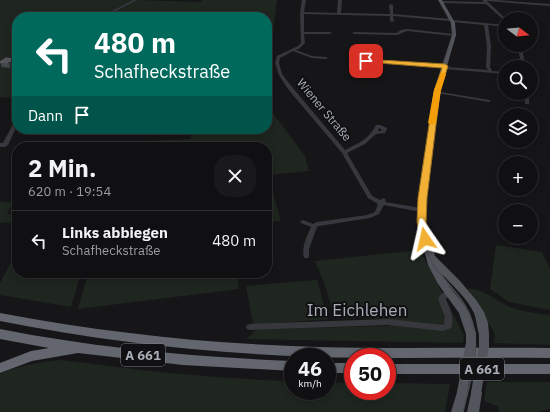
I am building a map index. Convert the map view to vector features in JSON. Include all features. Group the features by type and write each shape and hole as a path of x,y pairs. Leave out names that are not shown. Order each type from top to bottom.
{"highway":[{"name":"A 661","path":"0,317 166,342 254,349 318,352 550,353"},
{"name":"A 661","path":"0,334 82,348 187,360 284,365"},
{"name":"A 661","path":"0,368 31,356 82,348"},
{"name":"A 661","path":"396,369 550,369"}],"main road":[{"path":"441,1 452,21 454,35 437,92 422,208 422,229 441,282 463,311 470,325 471,343 457,412"},
{"path":"431,256 474,305 479,315 484,334 484,346 473,412"}],"street":[{"path":"112,12 135,0"},
{"path":"304,0 302,13 303,33 330,33"},
{"path":"339,14 340,0"},
{"path":"531,0 550,3"},
{"path":"441,1 550,3"},
{"path":"485,1 498,13"},
{"path":"391,5 393,16 392,21"},
{"path":"302,13 393,16 498,25"},
{"path":"486,24 490,46 488,66 490,71"},
{"path":"354,33 397,34 407,30 454,35"},
{"name":"Wiener Straße","path":"303,33 302,43 281,55 277,59 280,74 344,152 371,198 422,208"},
{"name":"Wiener Straße","path":"292,50 312,57 326,58"},
{"path":"350,60 498,72"},
{"path":"437,92 489,101"},
{"path":"2,145 12,129"},
{"path":"344,152 360,146 375,133"},
{"path":"303,222 314,226 317,224 368,217 376,213 382,201"},
{"path":"306,256 306,249 314,226"},
{"name":"Im Eichlehen","path":"250,328 388,322 443,328 448,326 449,320 442,299 449,293"}],"shaded area":[{"path":"0,0 132,0 110,12 12,12 12,98 0,97"},
{"path":"136,0 201,2 202,0 277,0 272,38 272,12 115,12"},
{"path":"272,112 305,156 309,171 272,175 272,142 125,142 191,139 190,134 272,134"},
{"path":"272,189 281,221 272,222"},
{"path":"0,202 12,202 12,205 7,214 12,214 12,222 0,223"},
{"path":"496,245 542,252 550,269 550,310 509,302 490,289"},
{"path":"420,250 464,335 463,343 246,339 257,329 390,326 390,319 334,317 324,282 315,261"},
{"path":"12,260 12,278 80,278 71,307 0,295 0,283"},
{"path":"87,278 238,278 239,289 78,309"},
{"path":"317,280 328,319 257,325 253,324 246,286"},
{"path":"467,289 479,290 507,306 550,315 550,345 494,343 495,334"},
{"path":"61,360 177,374 284,381 284,400 336,400 336,382 344,383 344,400 396,400 396,383 450,384 445,412 0,412 0,374 30,364"},
{"path":"487,382 550,382 550,409 537,412 499,412 499,407 484,401"}],"building":[{"path":"6,58 12,59 8,62 0,62"}],"tram line":[{"path":"434,266 425,248 419,218 428,139 436,89 453,34 451,21 439,0"},
{"path":"433,265 464,304 471,317 474,330 475,357 463,412"}],"slow traffic":[{"path":"432,123 437,90 443,74"}],"route":[{"path":"366,61 445,66 437,90 421,210 421,222 425,239"}]}
